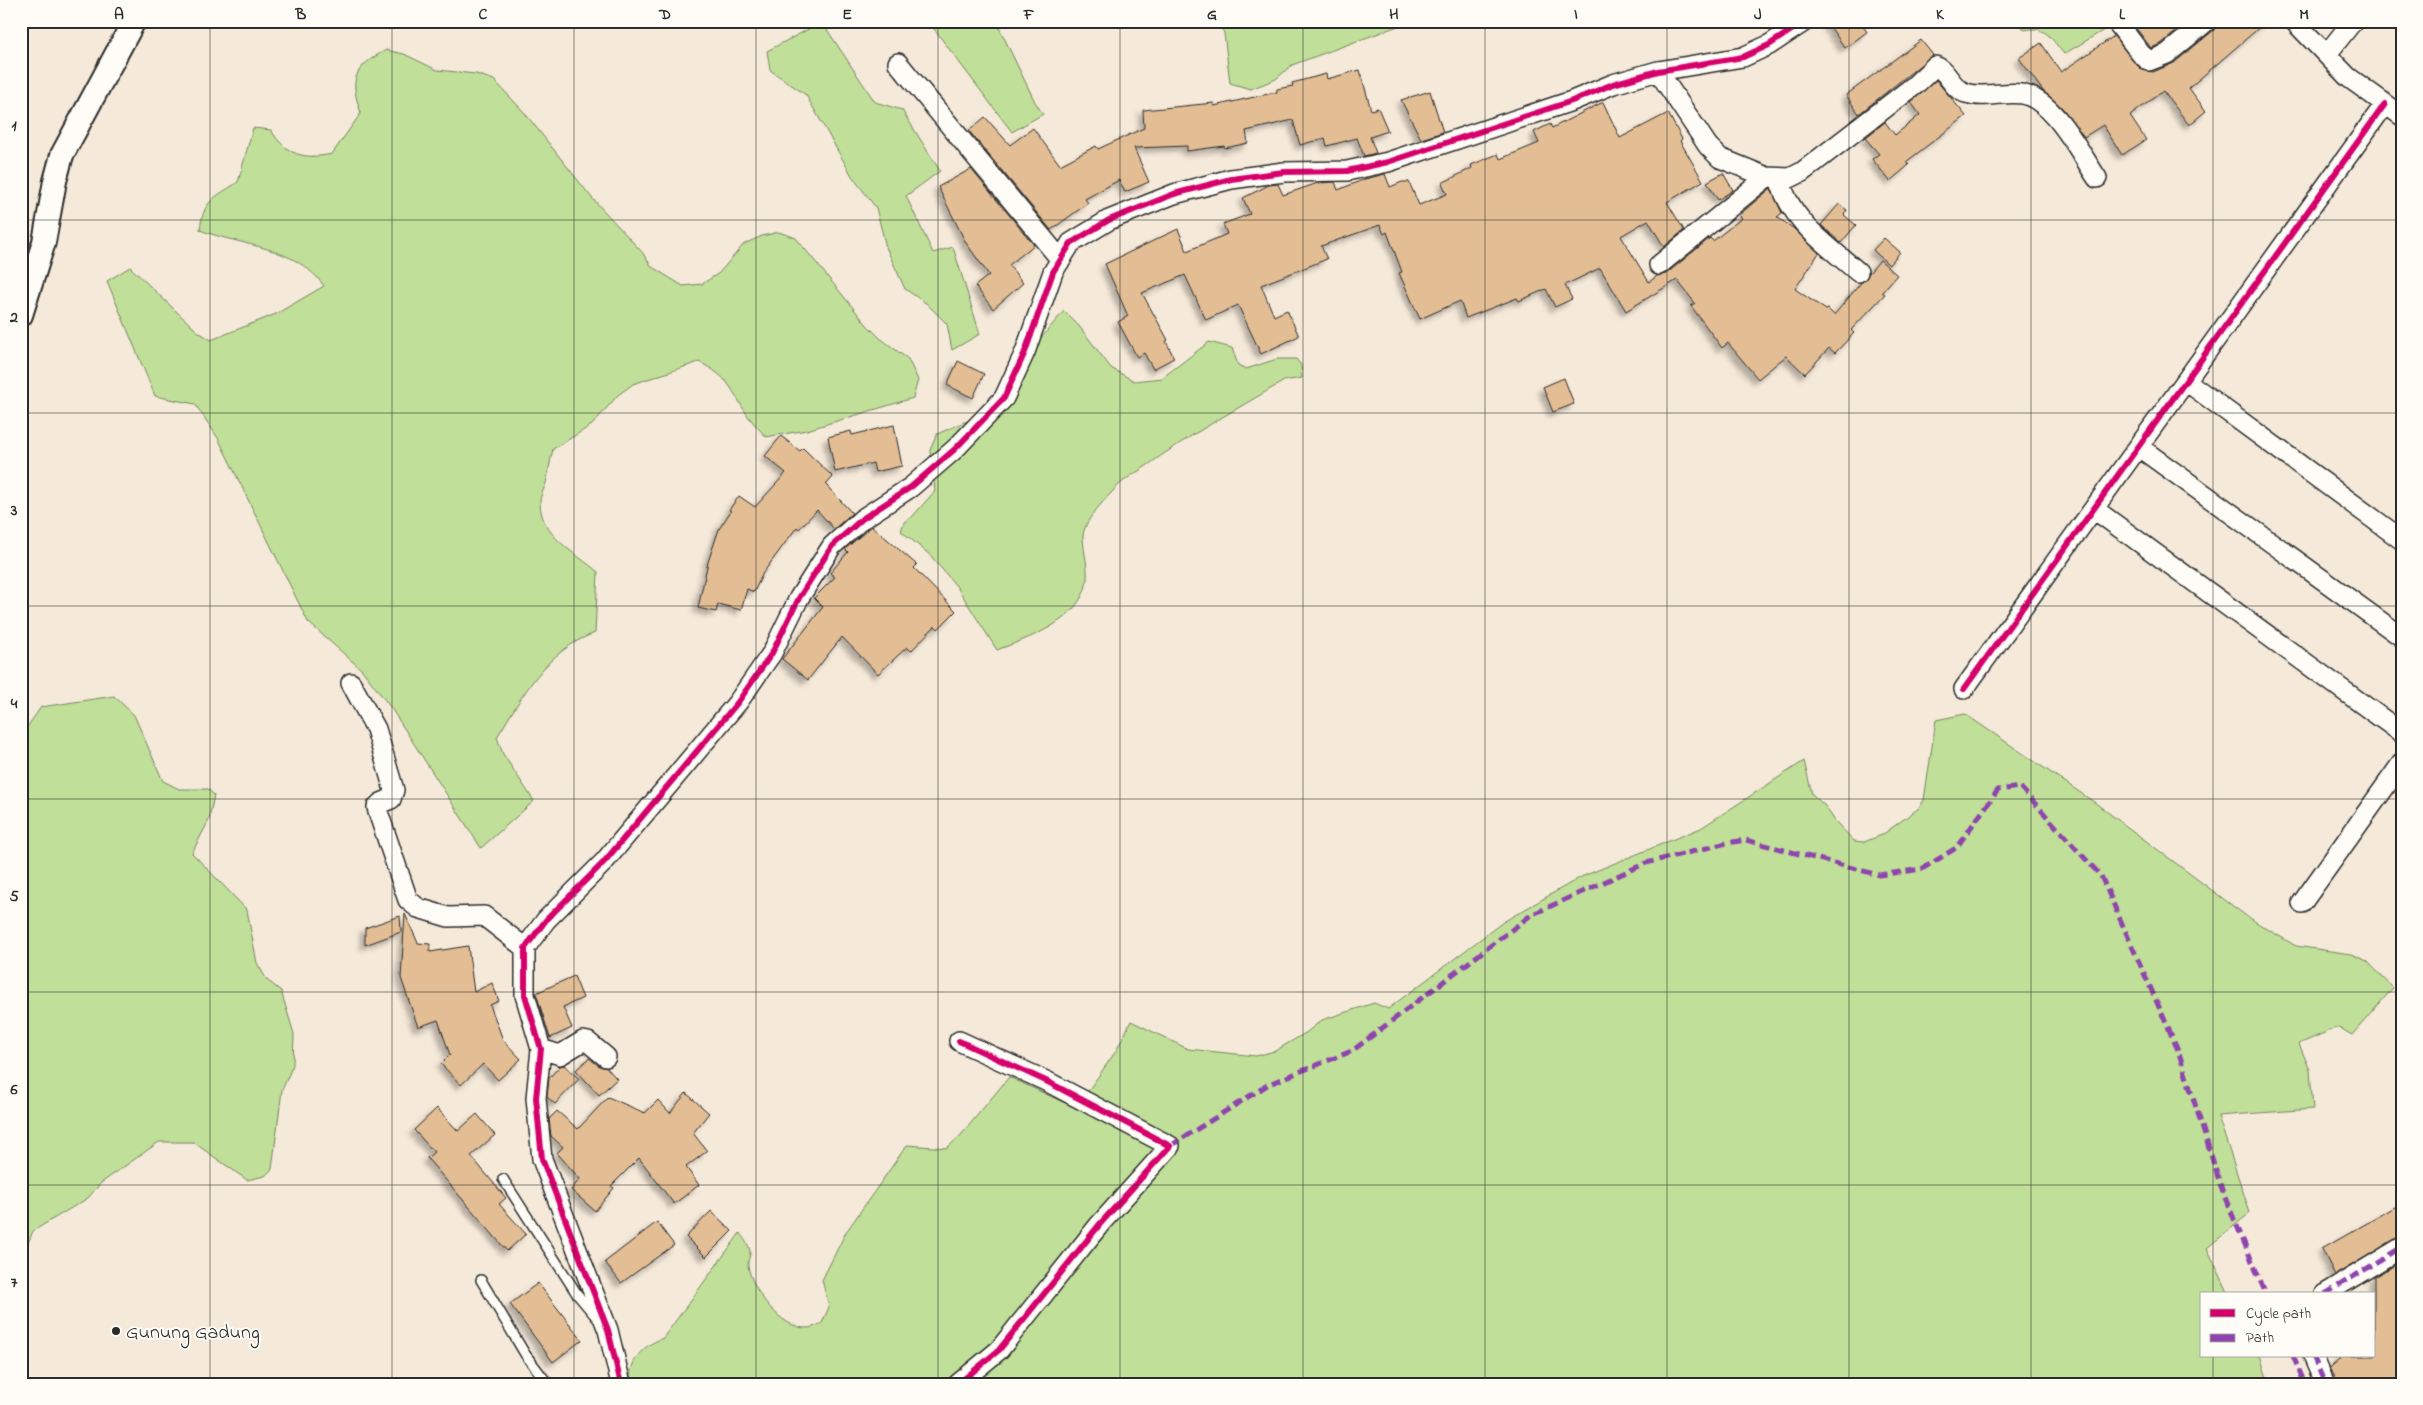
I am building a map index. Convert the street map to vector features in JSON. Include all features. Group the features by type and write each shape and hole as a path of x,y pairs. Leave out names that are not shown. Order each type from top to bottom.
{"street":[{"path":"21,315 44,242 55,181 62,155 134,21"},
{"path":"621,1384 608,1330 542,1159 536,1098 541,1049 525,996 525,948 546,920 604,862 738,702 772,653 799,598 832,546 862,519 911,487 955,450 1004,398 1025,352 1053,272 1071,243 1109,220 1174,194 1240,178 1284,172 1347,171 1388,162 1572,101 1613,84 1658,71 1743,57 1769,45 1805,21"},
{"path":"2116,21 2141,54 2149,61 2167,54 2207,21"},
{"path":"2294,21 2348,77 2402,116"},
{"path":"2327,54 2353,21"},
{"path":"898,63 1061,260"},
{"path":"1658,71 1708,146 1720,158 1773,178 1790,178 1802,172 1935,66 1939,68 1955,88 1964,93 1977,96 2024,94 2036,100 2060,123 2097,178"},
{"path":"1964,689 2385,104"},
{"path":"1659,265 1773,178"},
{"path":"1773,178 1803,224 1858,272"},
{"path":"2186,381 2402,540"},
{"path":"2138,447 2402,637"},
{"path":"2094,509 2402,733"},
{"path":"351,683 376,729 394,790 391,799 377,806 408,900 418,908 448,917 484,916 525,948"},
{"path":"2302,903 2402,763"},
{"path":"541,1049 560,1055 583,1041 588,1042 606,1057"},
{"path":"958,1384 999,1350 1100,1224 1170,1146 1048,1082 959,1041"},
{"path":"2328,1292 2402,1247"},
{"path":"2314,1358 2325,1384"}],"lane":[{"path":"503,1179 577,1294 608,1330"},
{"path":"481,1280 525,1354 548,1384"}],"green space":[{"path":"928,21 996,21 1035,102 1043,114 1012,132"},
{"path":"1217,21 1396,21 1398,26 1292,65 1276,79 1251,89 1230,83 1224,33"},
{"path":"2016,21 2099,21 2104,30 2064,54 2048,35 2038,30 2025,30"},
{"path":"822,22 875,102 902,110 940,171 906,196 933,253 953,247 980,334 952,350 947,324 927,304 905,289 886,247 876,208 852,176 806,95 770,70 767,51"},
{"path":"386,50 404,54 437,70 476,74 494,80 524,112 592,198 642,252 652,267 683,286 702,284 719,273 744,244 762,236 779,232 796,238 867,325 880,338 908,359 918,380 913,398 807,430 766,437 748,416 724,379 718,373 699,362 633,384 618,395 592,425 553,449 546,483 540,500 542,514 546,525 561,543 598,572 595,633 562,651 549,662 527,690 497,737 503,754 534,801 481,848 391,708 362,670 308,622 218,438 195,404 155,396 107,281 130,267 197,331 211,340 276,314 324,286 298,262 283,255 200,230 204,212 216,196 238,182 253,128 271,130 283,145 297,154 322,156 332,154 361,113 355,91 355,83 360,69 375,56"},
{"path":"1064,311 1079,326 1111,368 1134,381 1162,378 1209,342 1232,348 1238,365 1246,369 1277,359 1296,359 1301,365 1302,378 1284,381 1196,433 1119,485 1094,512 1084,530 1083,542 1087,582 1079,601 1071,612 1060,621 1035,635 997,650 957,587 930,555 901,531 904,522 912,517 935,491 930,450 937,434 964,422 991,416 999,410 1040,339"},
{"path":"114,696 134,715 163,781 179,789 208,789 214,795 209,820 192,853 247,910 257,963 267,980 281,991 294,1034 293,1065 282,1090 272,1169 265,1176 247,1180 193,1142 159,1142 101,1183 88,1198 33,1231 26,1248 21,1252 21,833 28,804 21,783 21,736 41,707"},
{"path":"1965,714 2094,802 2249,918 2296,946 2351,954 2367,961 2393,988 2352,1035 2338,1027 2299,1044 2310,1070 2313,1109 2218,1116 2250,1213 2207,1248 2228,1292 2200,1292 2200,1358 2261,1358 2269,1384 630,1384 630,1375 638,1355 649,1345 663,1338 740,1233 750,1251 748,1264 751,1276 755,1286 769,1306 787,1322 797,1327 809,1328 822,1323 829,1307 822,1280 846,1232 907,1145 947,1148 961,1135 1009,1077 1076,1108 1116,1051 1131,1021 1188,1049 1256,1056 1275,1051 1307,1032 1322,1020 1374,1003 1388,1009 1503,922 1581,877 1701,828 1804,761 1812,794 1825,806 1835,821 1854,841 1864,842 1882,835 1919,808 1924,800 1936,720"}],"building":[{"path":"1826,21 1860,21 1867,32 1845,48"},
{"path":"2137,21 2189,21 2161,44 2151,48 2133,24"},
{"path":"2218,21 2267,21 2189,88 2206,111 2189,125 2163,91 2130,116 2146,140 2122,155 2103,125 2084,137 2063,109 2043,91 2019,58 2041,43 2061,72 2114,36 2142,70 2153,72 2174,63 2214,30"},
{"path":"1921,40 1933,55 1859,114 1846,95"},
{"path":"1360,70 1371,110 1378,108 1388,131 1370,137 1376,153 1364,156 1357,138 1327,146 1325,138 1300,145 1293,120 1246,131 1248,143 1225,148 1224,146 1187,151 1187,146 1134,148 1149,182 1125,192 1119,180 1085,199 1088,203 1051,230 969,131 985,117 1010,145 1033,128 1060,165 1096,146 1098,149 1144,128 1143,110 1214,103 1214,106 1277,92 1277,89 1293,86 1292,83 1326,74 1327,79"},
{"path":"1936,80 1966,116 1906,162 1909,165 1890,181 1872,159 1879,154 1865,138 1885,122 1895,135 1920,115 1911,102"},
{"path":"1430,91 1443,132 1421,139 1401,100"},
{"path":"1603,102 1620,138 1668,113 1682,139 1680,141 1703,181 1667,202 1684,230 1664,247 1648,220 1621,236 1649,282 1657,276 1666,274 1710,238 1713,241 1742,218 1739,215 1771,188 1782,213 1777,217 1793,228 1819,253 1795,289 1826,310 1828,309 1834,315 1880,260 1897,275 1882,292 1885,294 1851,330 1854,333 1835,353 1829,348 1805,374 1786,356 1758,379 1728,343 1722,348 1691,306 1695,303 1677,280 1626,311 1600,268 1565,285 1572,299 1555,307 1546,289 1519,301 1517,298 1466,318 1460,301 1420,319 1399,273 1402,272 1387,232 1384,234 1380,225 1321,246 1327,259 1261,285 1274,316 1287,310 1299,336 1261,354 1238,305 1206,320 1185,275 1142,293 1168,340 1166,341 1174,358 1153,369 1144,353 1137,357 1118,322 1128,316 1105,264 1178,229 1187,251 1227,234 1223,224 1250,214 1243,198 1269,185 1278,184 1283,195 1318,183 1335,182 1338,190 1365,179 1385,174 1390,187 1402,182 1409,182 1419,205 1447,194 1442,183 1472,168 1471,165 1498,154 1500,159 1539,143 1534,132 1550,124 1552,128"},
{"path":"971,169 1034,245 1009,265 1023,283 993,309 975,286 989,275 966,243 938,187"},
{"path":"1723,173 1733,190 1718,200 1707,182"},
{"path":"1839,204 1847,210 1844,215 1856,225 1841,243 1821,225"},
{"path":"1884,238 1900,252 1889,265 1873,250"},
{"path":"958,361 984,374 973,398 947,385"},
{"path":"1564,378 1574,404 1553,412 1543,387"},
{"path":"894,425 902,466 875,472 873,463 835,472 828,437 851,431 852,435"},
{"path":"781,436 800,451 803,448 833,477 826,485 852,513 834,529 817,510 799,529 797,527 763,573 754,592 747,589 741,610 718,604 716,612 698,608 708,562 719,529 731,511 729,510 739,496 755,507 786,473 765,456"},
{"path":"872,526 917,565 914,568 956,611 938,629 935,626 911,651 907,647 878,674 842,637 808,680 782,659 823,607 814,598 835,577 830,573 848,552 845,549"},
{"path":"405,914 418,943 430,944 430,952 468,946 474,992 492,983 499,1001 490,1005 503,1040 521,1059 498,1080 483,1064 461,1085 441,1064 450,1055 438,1020 418,1027 401,978"},
{"path":"400,916 401,932 365,945 365,928"},
{"path":"574,976 583,998 563,1007 572,1028 550,1038 536,993"},
{"path":"589,1058 599,1066 607,1068 617,1079 599,1095 576,1070"},
{"path":"564,1065 579,1079 555,1104 547,1097 549,1078 560,1066"},
{"path":"686,1093 709,1113 693,1133 707,1151 686,1167 699,1185 674,1204 639,1158 611,1186 614,1188 595,1211 571,1190 580,1179 557,1153 563,1147 551,1136 549,1119 557,1111 578,1129 608,1097 645,1113 658,1100 670,1113"},
{"path":"437,1108 458,1131 477,1114 495,1135 471,1156 506,1198 499,1204 526,1234 507,1251 427,1158 434,1152 414,1130"},
{"path":"2402,1203 2402,1236 2335,1275 2322,1249"},
{"path":"711,1211 732,1231 706,1257 686,1237"},
{"path":"657,1222 674,1245 621,1283 605,1262"},
{"path":"2402,1260 2402,1384 2340,1384 2330,1368 2341,1358 2376,1358 2376,1292 2374,1292 2374,1277"},
{"path":"538,1283 582,1340 553,1362 510,1304"}],"marked path":[{"path":"1170,1146 1269,1084 1352,1051 1531,915 1646,863 1746,840 1879,875 1922,869 1956,848 1998,790 2020,787 2101,876 2178,1050 2223,1193 2265,1292"},
{"path":"2328,1292 2402,1247"},
{"path":"2294,1358 2305,1384"},
{"path":"2314,1358 2325,1384"}],"cycle path":[{"path":"621,1384 608,1330 542,1159 536,1098 541,1049 525,995 525,948 546,920 604,862 738,702 772,653 799,598 832,546 862,519 911,487 955,449 1004,398 1025,352 1053,272 1071,243 1109,220 1174,194 1231,179 1284,172 1347,171 1388,162 1572,101 1613,84 1658,71 1743,57 1769,45 1805,21"},
{"path":"1964,689 2385,104"},
{"path":"958,1384 999,1350 1100,1224 1170,1146 1048,1082 959,1041"}],"place":[{"name":"Gunung Gadung","path":"116,1331"}]}
